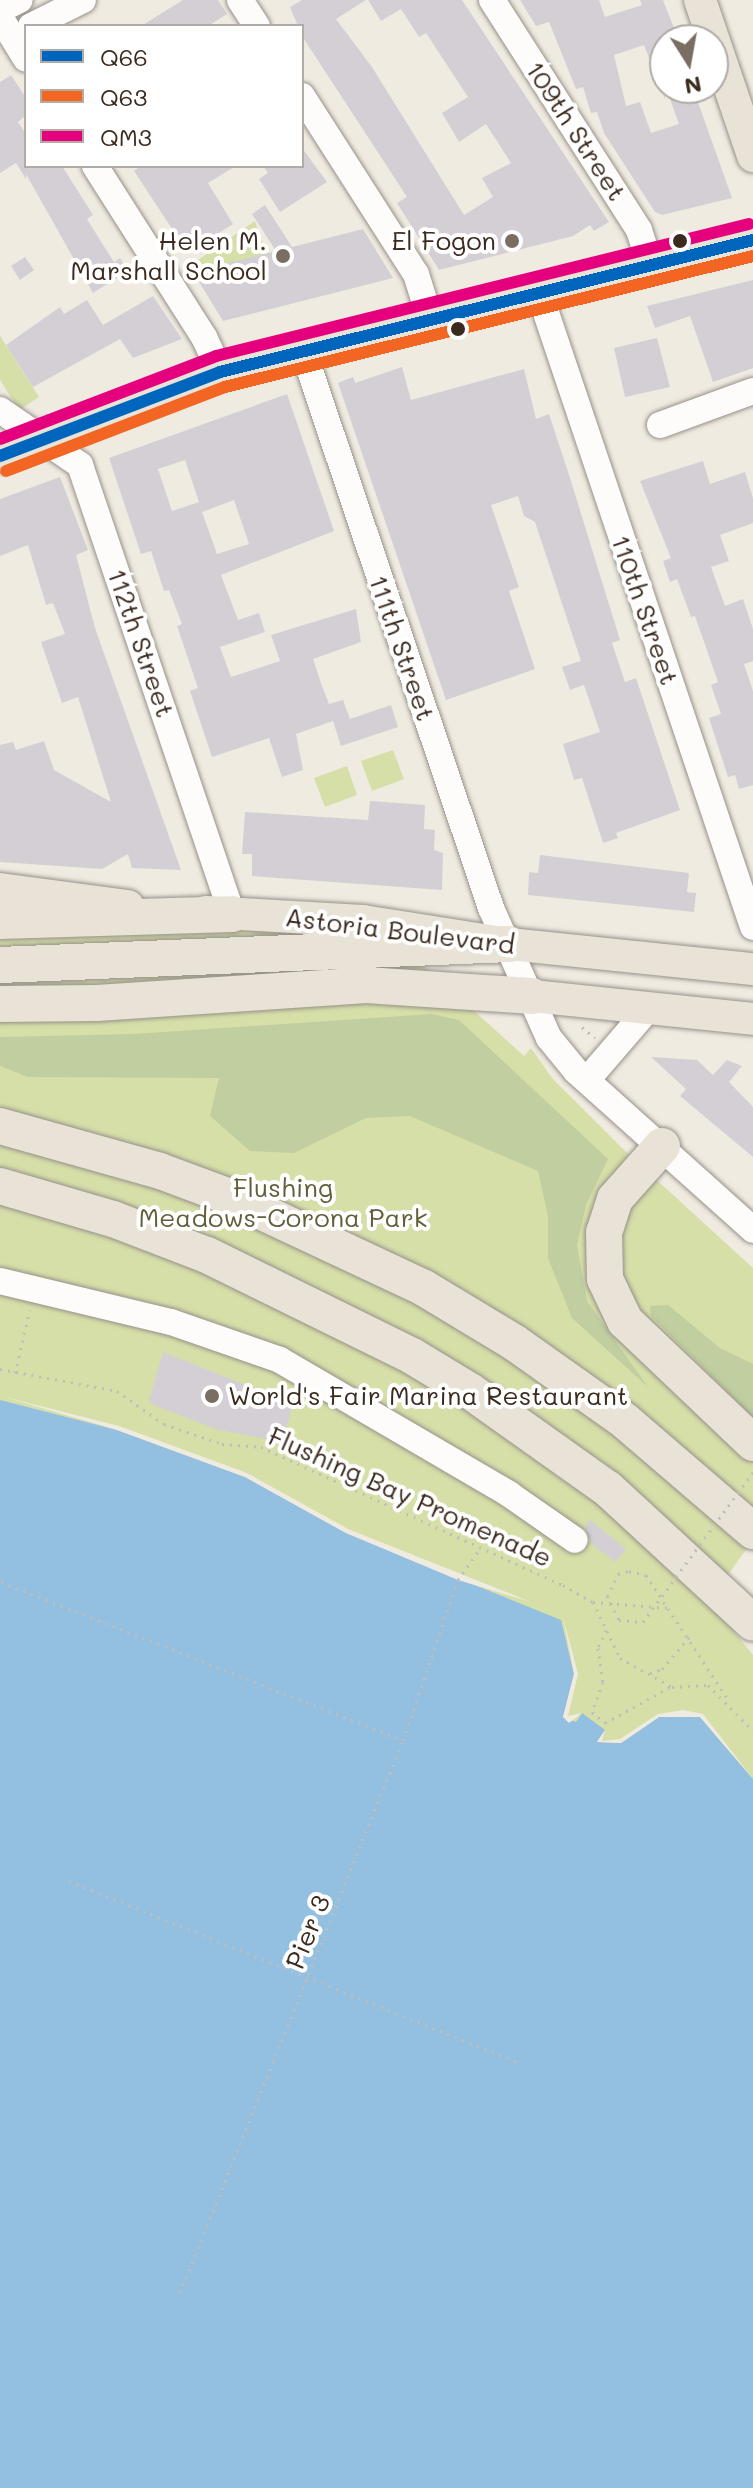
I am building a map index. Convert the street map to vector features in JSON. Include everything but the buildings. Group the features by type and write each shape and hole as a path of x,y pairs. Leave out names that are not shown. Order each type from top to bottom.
{"highway":[{"path":"0,921 232,914"},
{"path":"0,965 86,964 383,945 509,944"},
{"path":"0,1004 97,1003 366,985 532,996"},
{"path":"0,1101 349,1250 485,1324 652,1441 753,1531"},
{"path":"0,1126 160,1171"},
{"path":"662,1146 623,1186 608,1215 602,1263 610,1295 636,1332 753,1443"},
{"path":"0,1186 81,1208 197,1251 382,1339 470,1391 581,1468 685,1555 753,1623"},
{"path":"0,1209 205,1263 382,1339"}],"main road":[{"path":"700,0 753,156"},
{"path":"0,456 220,372 753,240"},
{"name":"Astoria Boulevard","path":"0,889 232,914 363,921 509,944 753,969"},
{"path":"532,996 753,1019"}],"street":[{"path":"0,10 20,0"},
{"path":"28,24 83,0"},
{"path":"240,0 256,24"},
{"name":"109th Street","path":"492,0 639,230 651,266"},
{"path":"14,30 24,54"},
{"path":"304,99 416,274 430,319"},
{"path":"96,168 204,337 220,372"},
{"name":"110th Street","path":"539,292 753,927"},
{"name":"111th Street","path":"303,350 491,908 556,1048 587,1080 753,1230"},
{"path":"660,425 753,391"},
{"name":"112th Street","path":"0,410 80,465 232,914"},
{"path":"587,1080 649,1008"},
{"path":"0,1281 36,1287 171,1322 294,1367 509,1494 575,1540"}],"path":[{"path":"578,1024 604,1046"},
{"path":"15,1373 36,1287"},
{"name":"Flushing Bay Promenade","path":"0,1369 117,1391 164,1424 222,1444 261,1447 593,1602"},
{"path":"753,1472 643,1622 619,1620 607,1596 618,1574 640,1572 669,1608 732,1706 753,1731"},
{"name":"Pier 3","path":"180,2293 403,1740 458,1580 480,1549"},
{"path":"1,1582 403,1740"},
{"path":"669,1608 593,1602 620,1658 672,1687"},
{"path":"606,1630 598,1648 603,1682 592,1712 605,1723 672,1687 708,1685 732,1706"},
{"path":"650,1673 662,1669 689,1637"},
{"path":"69,1881 517,2062"}],"green space":[{"path":"255,221 266,254 201,270 198,260"},
{"path":"0,336 39,397 19,410 0,380"},
{"path":"393,750 404,779 372,791 361,761"},
{"path":"347,766 357,795 325,807 314,778"},
{"name":"Flushing Meadows-Corona Park","path":"0,904 133,927 390,935 524,1056 531,1048 552,1078 625,1151 753,1268 753,1540 709,1601 753,1655 753,2036 0,1472"},
{"path":"432,1014 459,1020 608,1159 586,1205 577,1245 587,1301 648,1387 572,1318 548,1258 548,1216 538,1171 410,1116 366,1118 294,1153 250,1151 210,1116 219,1078 28,1077 0,1066 0,1037 134,1034"},
{"path":"668,1305 720,1348 753,1364 753,1417 651,1316 650,1306"}],"water":[{"path":"0,1400 117,1430 245,1477 346,1533 561,1620 574,1674 563,1717 576,1722 582,1713 605,1730 597,1742 621,1743 659,1717 700,1717 753,1779 753,2488 0,2488"}],"pier":[{"path":"1,1396 119,1426 247,1473 348,1529 531,1602 458,1580 346,1533 245,1477 117,1430"},
{"path":"563,1617 578,1674 568,1716 582,1713 569,1723 563,1717 574,1674"},
{"path":"683,1710 703,1714 753,1779 700,1717 659,1717 621,1743 597,1742 605,1730 602,1741 620,1739 658,1714"}],"transit line":[{"name":"QM3","path":"0,439 216,356 749,224"},
{"name":"Q66","path":"0,456 220,372 753,240"},
{"name":"Q63","path":"6,471 225,387 753,256"}],"place":[{"name":"El Fogon","path":"512,241"},
{"name":"Helen M. Marshall School","path":"283,256"},
{"name":"World's Fair Marina Restaurant","path":"212,1396"}]}
